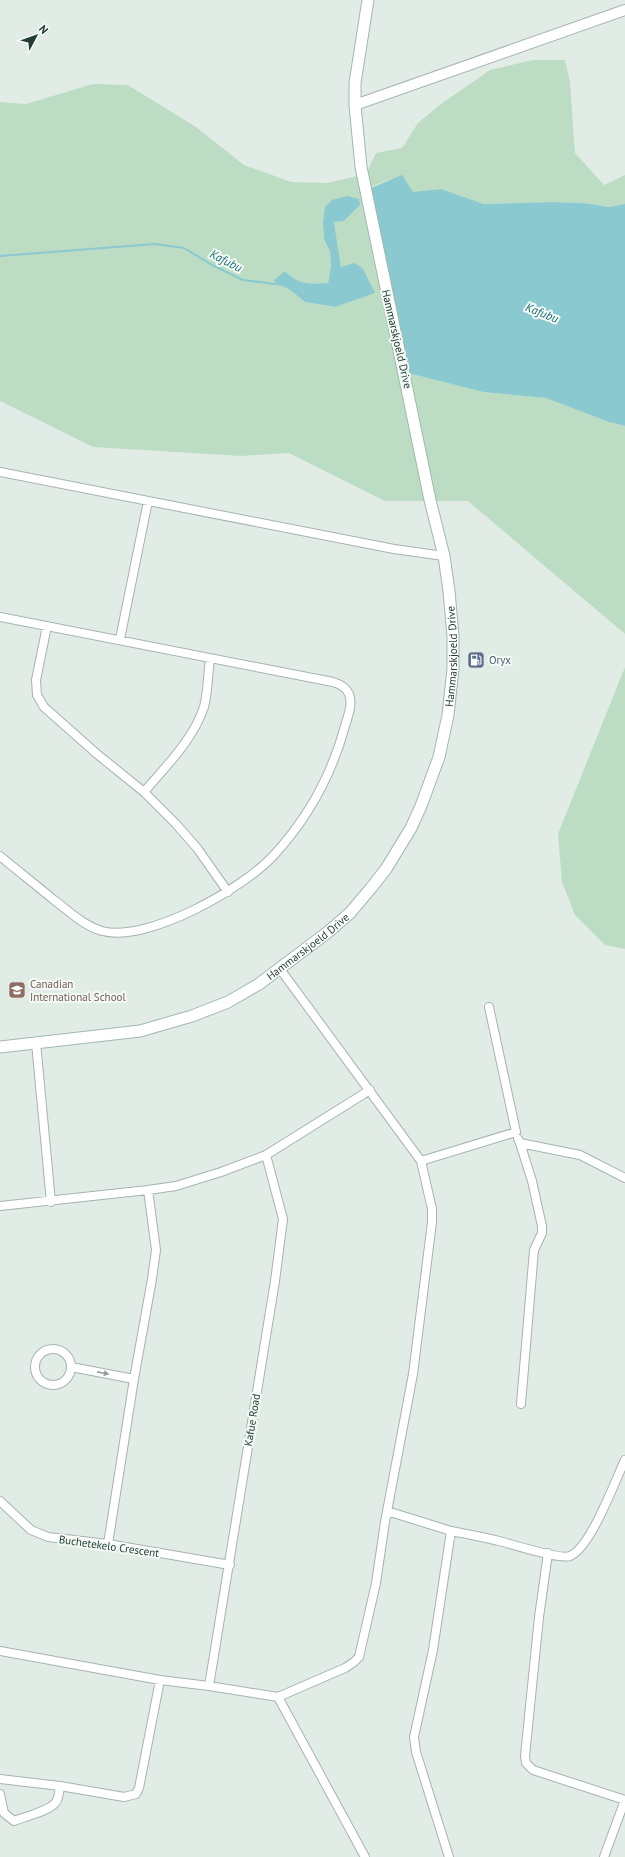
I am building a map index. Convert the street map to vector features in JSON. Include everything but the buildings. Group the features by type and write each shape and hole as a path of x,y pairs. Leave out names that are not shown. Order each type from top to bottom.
{"main road":[{"name":"Hammarskjoeld Drive","path":"0,1047 140,1031 192,1016 228,1002 280,970 350,913 386,869 411,828 439,758 448,715 453,669 452,636 444,556 430,500 361,167 355,105 355,83 368,0"}],"street":[{"path":"355,105 625,10"},
{"path":"0,472 394,548 444,556"},
{"path":"120,639 148,501"},
{"path":"0,617 120,639 333,682 343,686 346,689 349,693 351,703 339,748 329,774 303,816 274,855 254,873 228,892 182,915 149,927 120,933 102,931 81,921 0,856"},
{"path":"47,626 36,680 37,695 44,707 97,754 144,792 198,848 228,892"},
{"path":"144,792 197,726 204,705 210,658"},
{"path":"0,1651 160,1680 278,1697 345,1668 359,1657 376,1583 387,1511 413,1374 432,1222 432,1209 421,1161 280,970"},
{"path":"489,1007 516,1132 532,1181 542,1233 534,1250 521,1404"},
{"path":"36,1043 51,1202"},
{"path":"0,1206 51,1202 176,1186 221,1172 266,1155 370,1090"},
{"path":"421,1161 516,1132"},
{"path":"520,1143 580,1155 625,1178"},
{"name":"Kafue Road","path":"209,1686 230,1566 275,1281 283,1219 266,1155"},
{"path":"108,1544 156,1250 148,1190"},
{"path":"48,1349 56,1349 64,1352 72,1367 70,1375 65,1382 57,1386 49,1386 41,1382 36,1376 34,1368 36,1359 41,1353 48,1349"},
{"path":"72,1367 134,1380"},
{"path":"387,1511 451,1531 566,1557 571,1556 580,1549 590,1534 625,1460"},
{"name":"Buchetekelo Crescent","path":"0,1501 31,1530 48,1537 108,1544 230,1566"},
{"path":"0,1515 6,1508"},
{"path":"450,1857 416,1752 414,1737 433,1650 451,1531"},
{"path":"548,1553 539,1617 525,1756 526,1763 533,1770 625,1800 604,1857"},
{"path":"0,1779 60,1786 124,1797 136,1794 139,1788 160,1680"},
{"path":"278,1697 365,1857"},
{"path":"0,1794 4,1812 14,1821 55,1804 58,1798 60,1786"}],"green space":[{"path":"533,60 565,60 570,82 575,153 604,185 625,175 625,204 609,207 584,203 551,202 484,204 441,189 413,193 391,179 366,189 404,372 483,392 546,398 609,422 625,426 625,634 468,501 385,501 289,453 241,456 93,447 0,401 0,102 26,104 93,84 128,85 196,127 244,165 291,182 327,183 366,174 376,153 402,148 418,123 441,104 490,70","holes":["360,205 344,221 334,222 341,268 335,307 305,302 290,290 273,281 285,271 290,276 304,283 328,283 331,266 330,252 324,239 323,223"]},
{"path":"625,667 625,949 605,945 575,915 562,882 558,834"}],"water":[{"path":"402,175 413,192 441,189 484,204 551,202 584,203 609,207 625,204 625,426 609,422 546,398 483,392 404,372 366,190"},
{"path":"347,196 359,199 360,205 344,221 334,222 341,267 355,263 363,269 375,293 335,307 305,302 290,290 273,281 285,271 295,279 305,283 328,283 331,266 330,252 324,239 323,223 325,207 332,200"}],"waterway":[{"name":"Kafubu","path":"0,256 155,244 184,248 212,265 243,280 283,285"}],"place":[{"name":"Oryx","path":"476,660"},
{"name":"Canadian International School","path":"17,990"}]}
